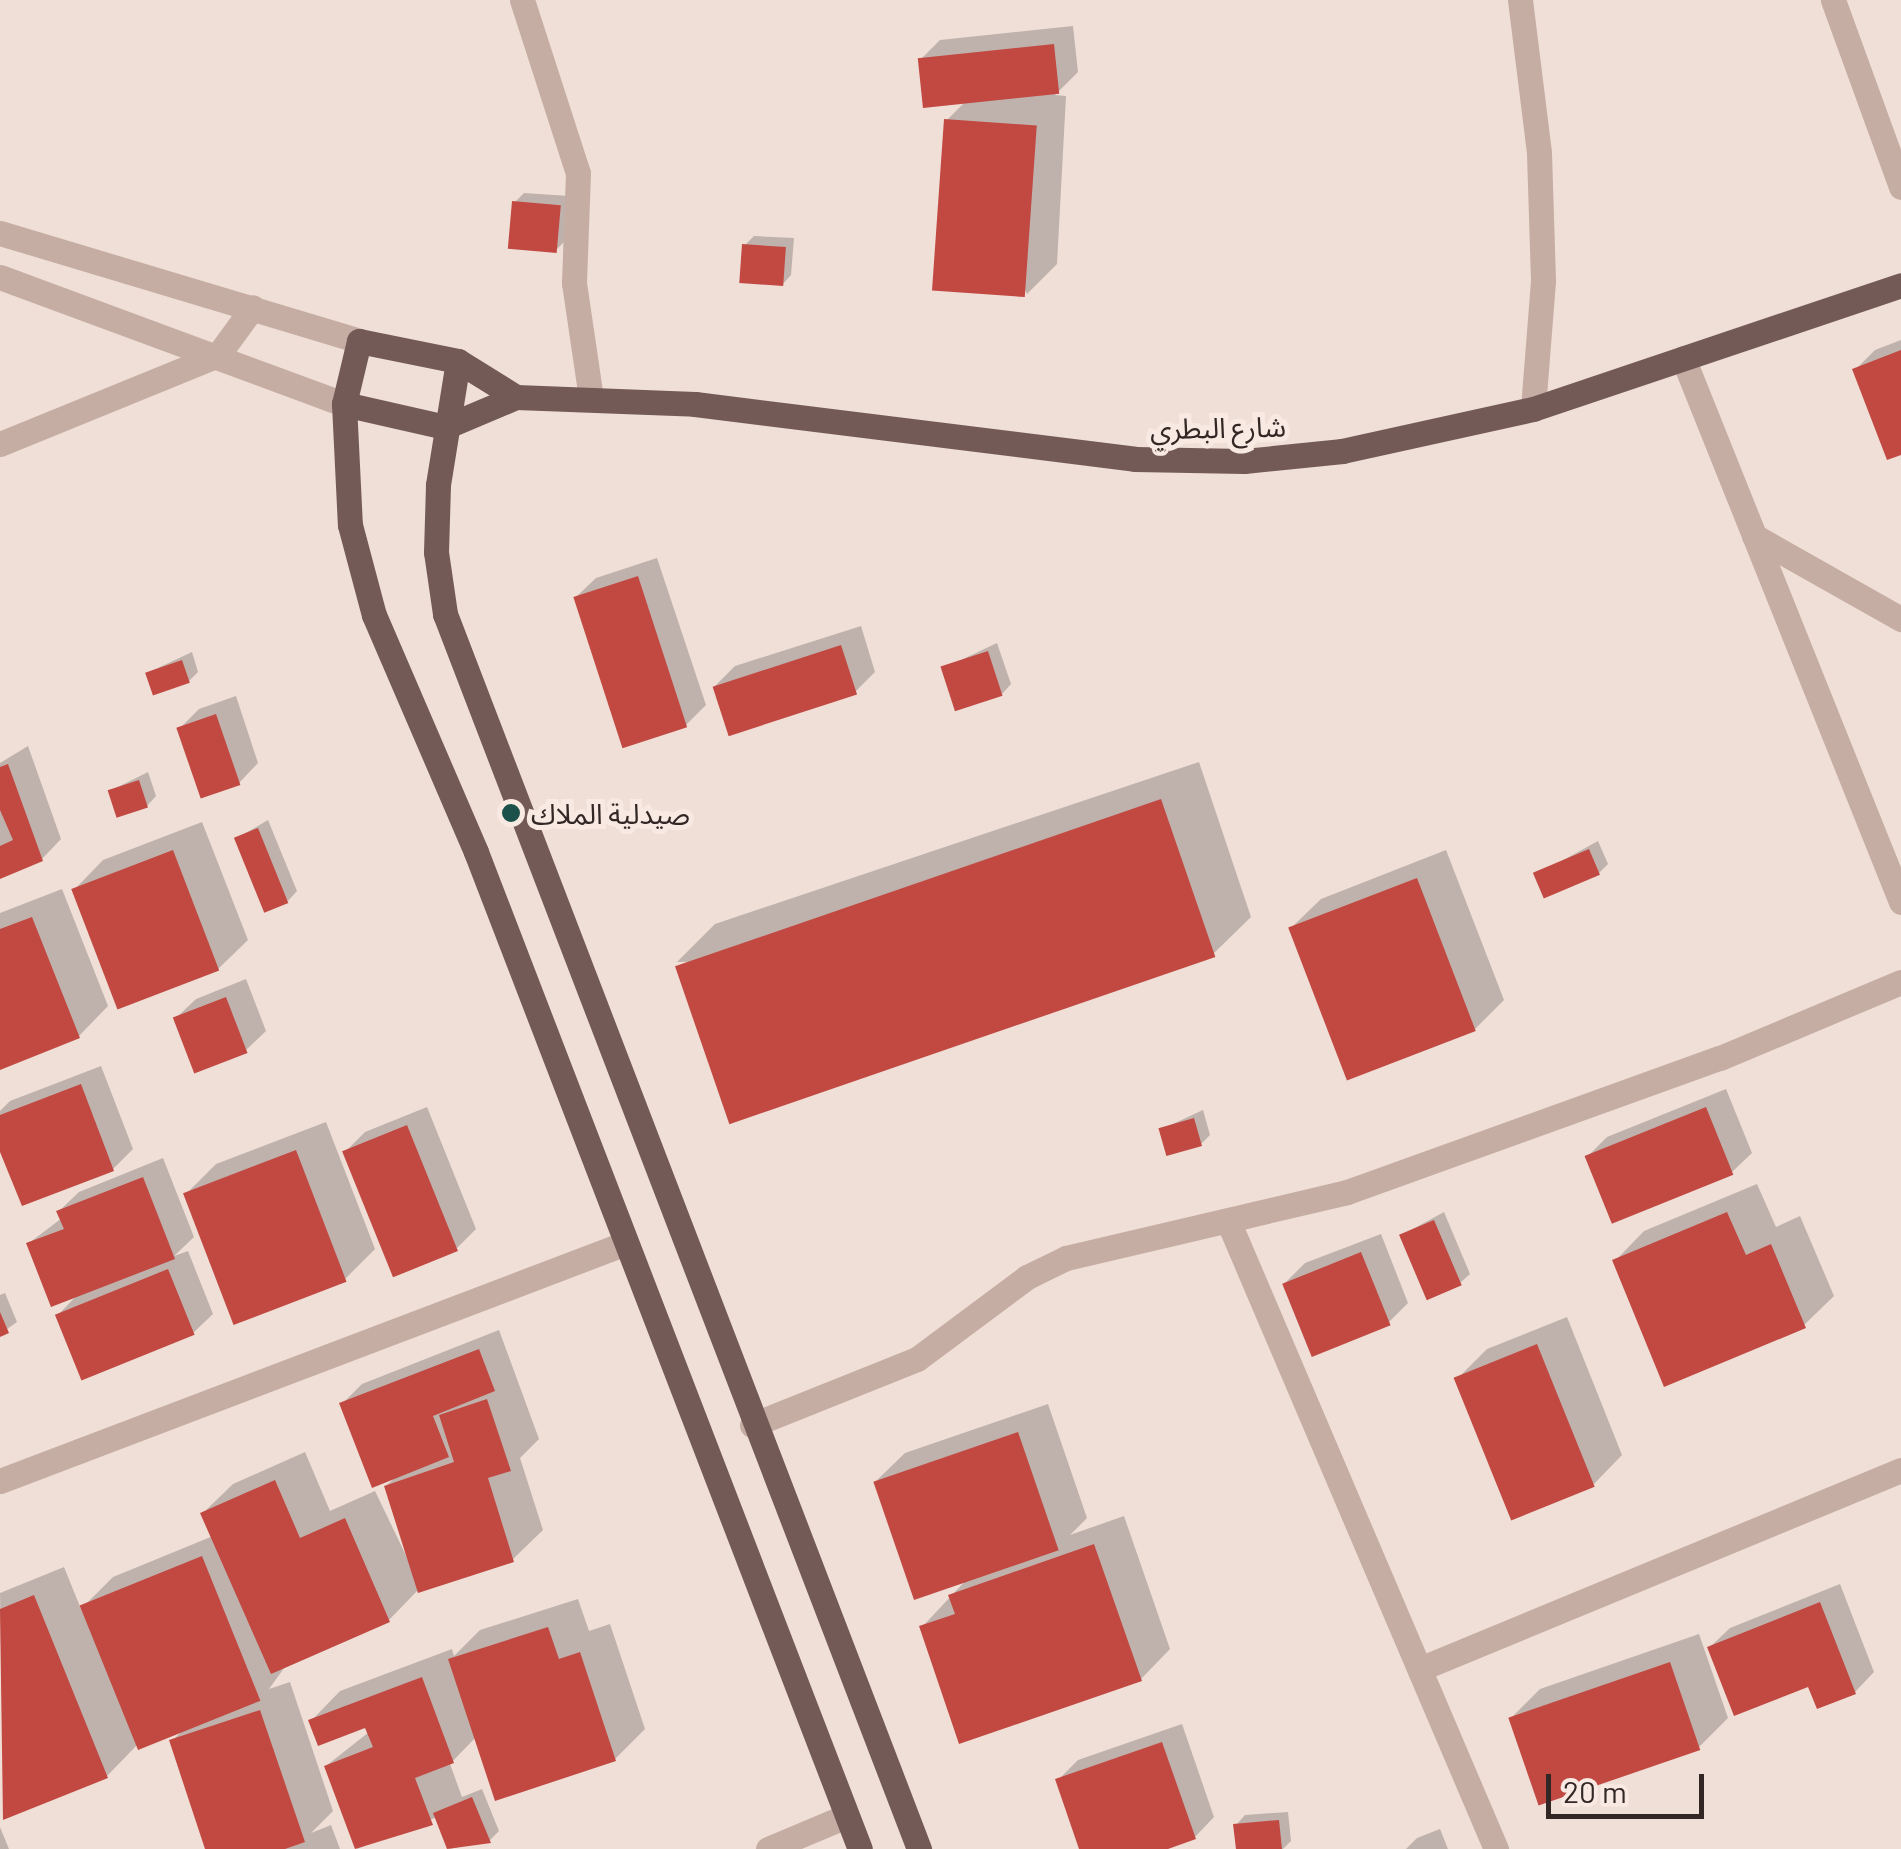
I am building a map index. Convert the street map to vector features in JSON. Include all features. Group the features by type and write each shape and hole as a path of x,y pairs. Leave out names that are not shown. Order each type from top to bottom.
{"main road":[{"name":"شارع البطري","path":"516,397 788,411 1135,459 1244,461 1342,452 1533,409 1901,285"},
{"path":"516,397 458,362 359,341 344,404 350,524 374,614 476,852 860,1849"},
{"path":"458,362 446,427 436,552 445,614 752,1425 919,1849"},
{"path":"344,404 446,427 516,397"}],"street":[{"path":"522,0 578,172 574,283 592,398"},
{"path":"1520,0 1539,153 1544,281 1533,409"},
{"path":"1833,0 1901,187"},
{"path":"0,232 359,341"},
{"path":"0,277 344,404"},
{"path":"0,444 218,355 253,307"},
{"path":"1683,358 1901,902"},
{"path":"1754,536 1901,619"},
{"path":"752,1425 917,1360 1027,1277 1066,1258 1229,1222 1384,1179 1720,1058 1901,982"},
{"path":"1229,1222 1496,1849"},
{"path":"0,1482 626,1243"},
{"path":"1422,1668 1901,1470"},
{"path":"768,1849 846,1816"}],"building":[{"path":"1054,44 1059,94 923,108 918,58"},
{"path":"944,119 1037,125 1025,297 932,291"},
{"path":"512,201 561,205 557,253 508,249"},
{"path":"742,244 786,247 783,286 739,283"},
{"path":"1901,350 1901,455 1887,460 1852,369"},
{"path":"638,576 687,727 622,748 573,597"},
{"path":"841,645 857,694 729,736 713,687"},
{"path":"988,651 1003,696 955,711 940,666"},
{"path":"182,660 190,683 153,695 145,673"},
{"path":"216,714 240,785 201,799 176,728"},
{"path":"8,764 43,861 0,879 0,846 13,840 0,810 0,767"},
{"path":"139,780 148,808 117,818 108,790"},
{"path":"1161,799 1215,957 729,1124 675,966"},
{"path":"258,828 288,903 264,913 234,838"},
{"path":"1589,849 1600,875 1544,899 1533,873"},
{"path":"173,850 219,970 117,1009 71,889"},
{"path":"1417,878 1476,1031 1347,1081 1288,927"},
{"path":"32,917 80,1038 0,1070 0,929"},
{"path":"226,997 248,1053 194,1073 173,1017"},
{"path":"81,1084 114,1171 22,1206 0,1152 0,1115"},
{"path":"1706,1107 1733,1175 1612,1224 1585,1156"},
{"path":"1194,1118 1202,1146 1166,1156 1158,1128"},
{"path":"407,1125 458,1251 393,1277 342,1151"},
{"path":"296,1150 347,1282 234,1325 183,1193"},
{"path":"143,1177 175,1259 51,1307 26,1243 64,1229 56,1211"},
{"path":"1727,1212 1746,1255 1771,1244 1806,1328 1664,1387 1612,1260"},
{"path":"1434,1220 1462,1285 1427,1300 1399,1235"},
{"path":"1361,1252 1391,1325 1312,1357 1282,1284"},
{"path":"168,1269 195,1335 81,1381 55,1315"},
{"path":"0,1312 9,1333 0,1337"},
{"path":"1537,1344 1595,1487 1511,1521 1454,1378"},
{"path":"479,1349 495,1391 433,1416 449,1457 372,1488 339,1403"},
{"path":"487,1399 511,1471 488,1478 514,1562 418,1593 384,1486 454,1462 439,1415"},
{"path":"1018,1432 1059,1550 914,1600 873,1482"},
{"path":"275,1480 300,1538 345,1518 390,1622 271,1674 200,1513"},
{"path":"1094,1544 1142,1681 959,1744 919,1626 955,1614 948,1595"},
{"path":"202,1556 260,1701 138,1750 80,1605"},
{"path":"34,1595 108,1778 3,1820 0,1609"},
{"path":"1820,1602 1856,1694 1817,1709 1808,1687 1734,1716 1707,1647"},
{"path":"548,1627 559,1659 580,1652 616,1761 495,1801 448,1659"},
{"path":"1670,1662 1700,1750 1539,1806 1508,1718"},
{"path":"422,1677 454,1763 415,1778 433,1825 355,1849 324,1766 373,1747 365,1728 318,1746 308,1720"},
{"path":"260,1710 305,1842 285,1849 205,1849 169,1740"},
{"path":"1162,1742 1196,1839 1168,1849 1079,1849 1055,1779"},
{"path":"472,1797 491,1843 447,1849 433,1813"},
{"path":"1279,1820 1282,1849 1236,1849 1233,1824"}],"place":[{"name":"صيدلية الملاك","path":"511,813"}]}
